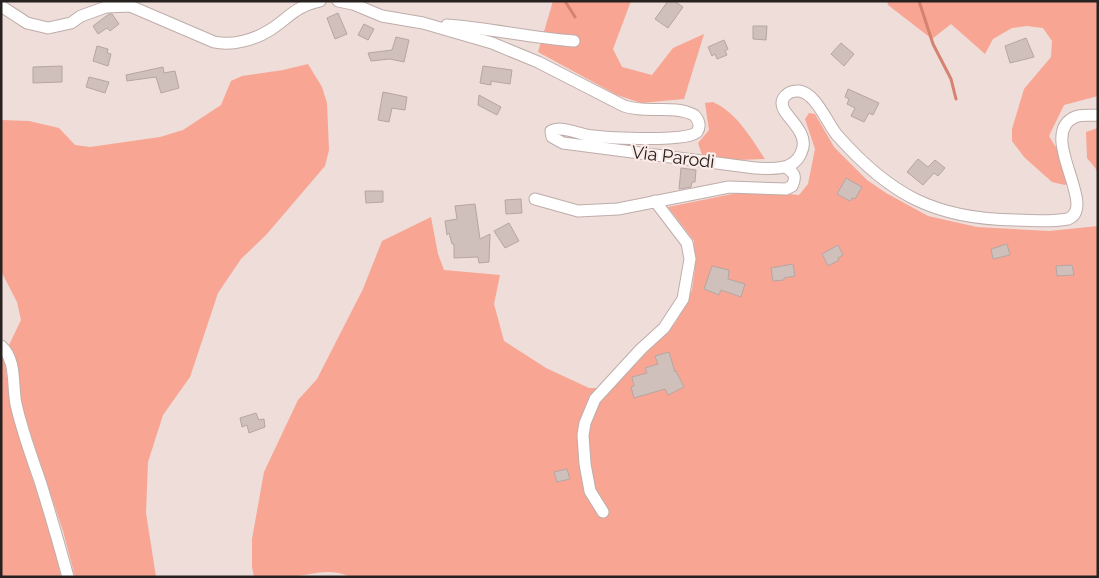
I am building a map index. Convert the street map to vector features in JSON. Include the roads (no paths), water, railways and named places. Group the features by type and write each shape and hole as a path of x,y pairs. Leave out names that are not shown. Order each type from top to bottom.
{"street":[{"path":"1,6 27,23 48,28 71,23 82,16 106,7 130,6 206,39 225,44 257,37 270,30 296,10 320,1"},
{"name":"Via Parodi","path":"338,1 353,3 382,16 423,23 492,43 538,62 631,108 691,113 697,118 699,125 698,131 691,137 592,136 558,129 551,131 551,135 560,142 755,168 786,167"},
{"path":"423,23 470,26 540,38 574,41"},
{"path":"535,199 578,211 618,208 729,186 786,189 792,186 795,180 794,173 786,167 798,159 803,145 801,133 783,108 782,101 790,92 801,91 810,95 836,134 867,166 894,188 915,200 947,212 983,220 1059,220 1080,215 1086,207 1087,195 1066,142 1065,130 1069,122 1075,117 1098,115"},
{"path":"603,512 590,491 586,473 583,435 585,423 595,399 641,349 664,328 682,298 690,259 687,243 655,201"},
{"path":"1,346 12,364 20,423 55,529 68,577"}],"waterway":[{"path":"565,1 575,17"},
{"path":"919,1 933,44 951,79 956,99"}]}
